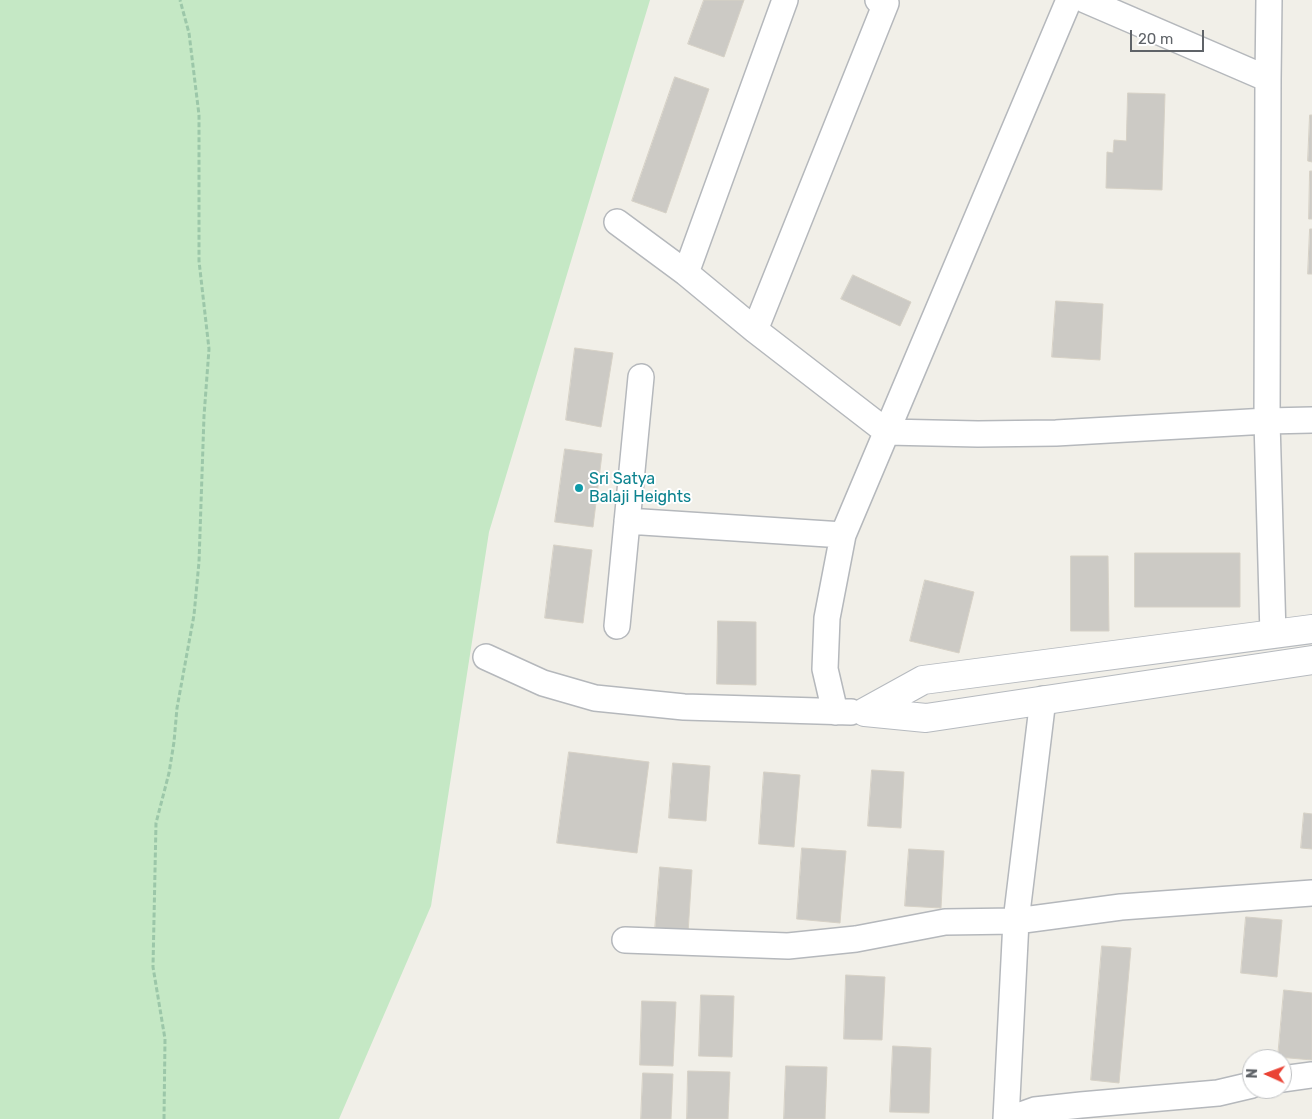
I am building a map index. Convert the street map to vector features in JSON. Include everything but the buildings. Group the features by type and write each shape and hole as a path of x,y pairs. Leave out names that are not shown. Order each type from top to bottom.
{"street":[{"path":"686,273 785,0"},
{"path":"755,330 886,3 878,0"},
{"path":"835,712 825,669 827,618 843,535 1069,0"},
{"path":"1085,0 1268,79"},
{"path":"1269,0 1267,421 1273,634"},
{"path":"617,222 686,273 755,330 887,432 1056,433 1312,420"},
{"path":"617,626 641,377"},
{"path":"627,521 843,535"},
{"path":"865,712 923,680 1312,629"},
{"path":"486,657 543,683 595,698 684,706 865,712 926,718 1312,660"},
{"path":"1043,699 1016,921 1008,1119 1035,1110 1218,1093 1242,1087"},
{"path":"624,940 788,946 856,939 945,922 1016,921 1121,907 1312,893"},
{"path":"1292,1078 1312,1075"}],"path":[{"path":"164,1119 165,1039 153,967 156,823 169,772 177,708 194,615 200,562 208,349 199,262 199,115 189,33 180,0"}],"green space":[{"path":"0,0 650,0 489,532 431,906 339,1119 0,1119"}],"place":[{"name":"Sri Satya Balaji Heights","path":"579,488"}]}
